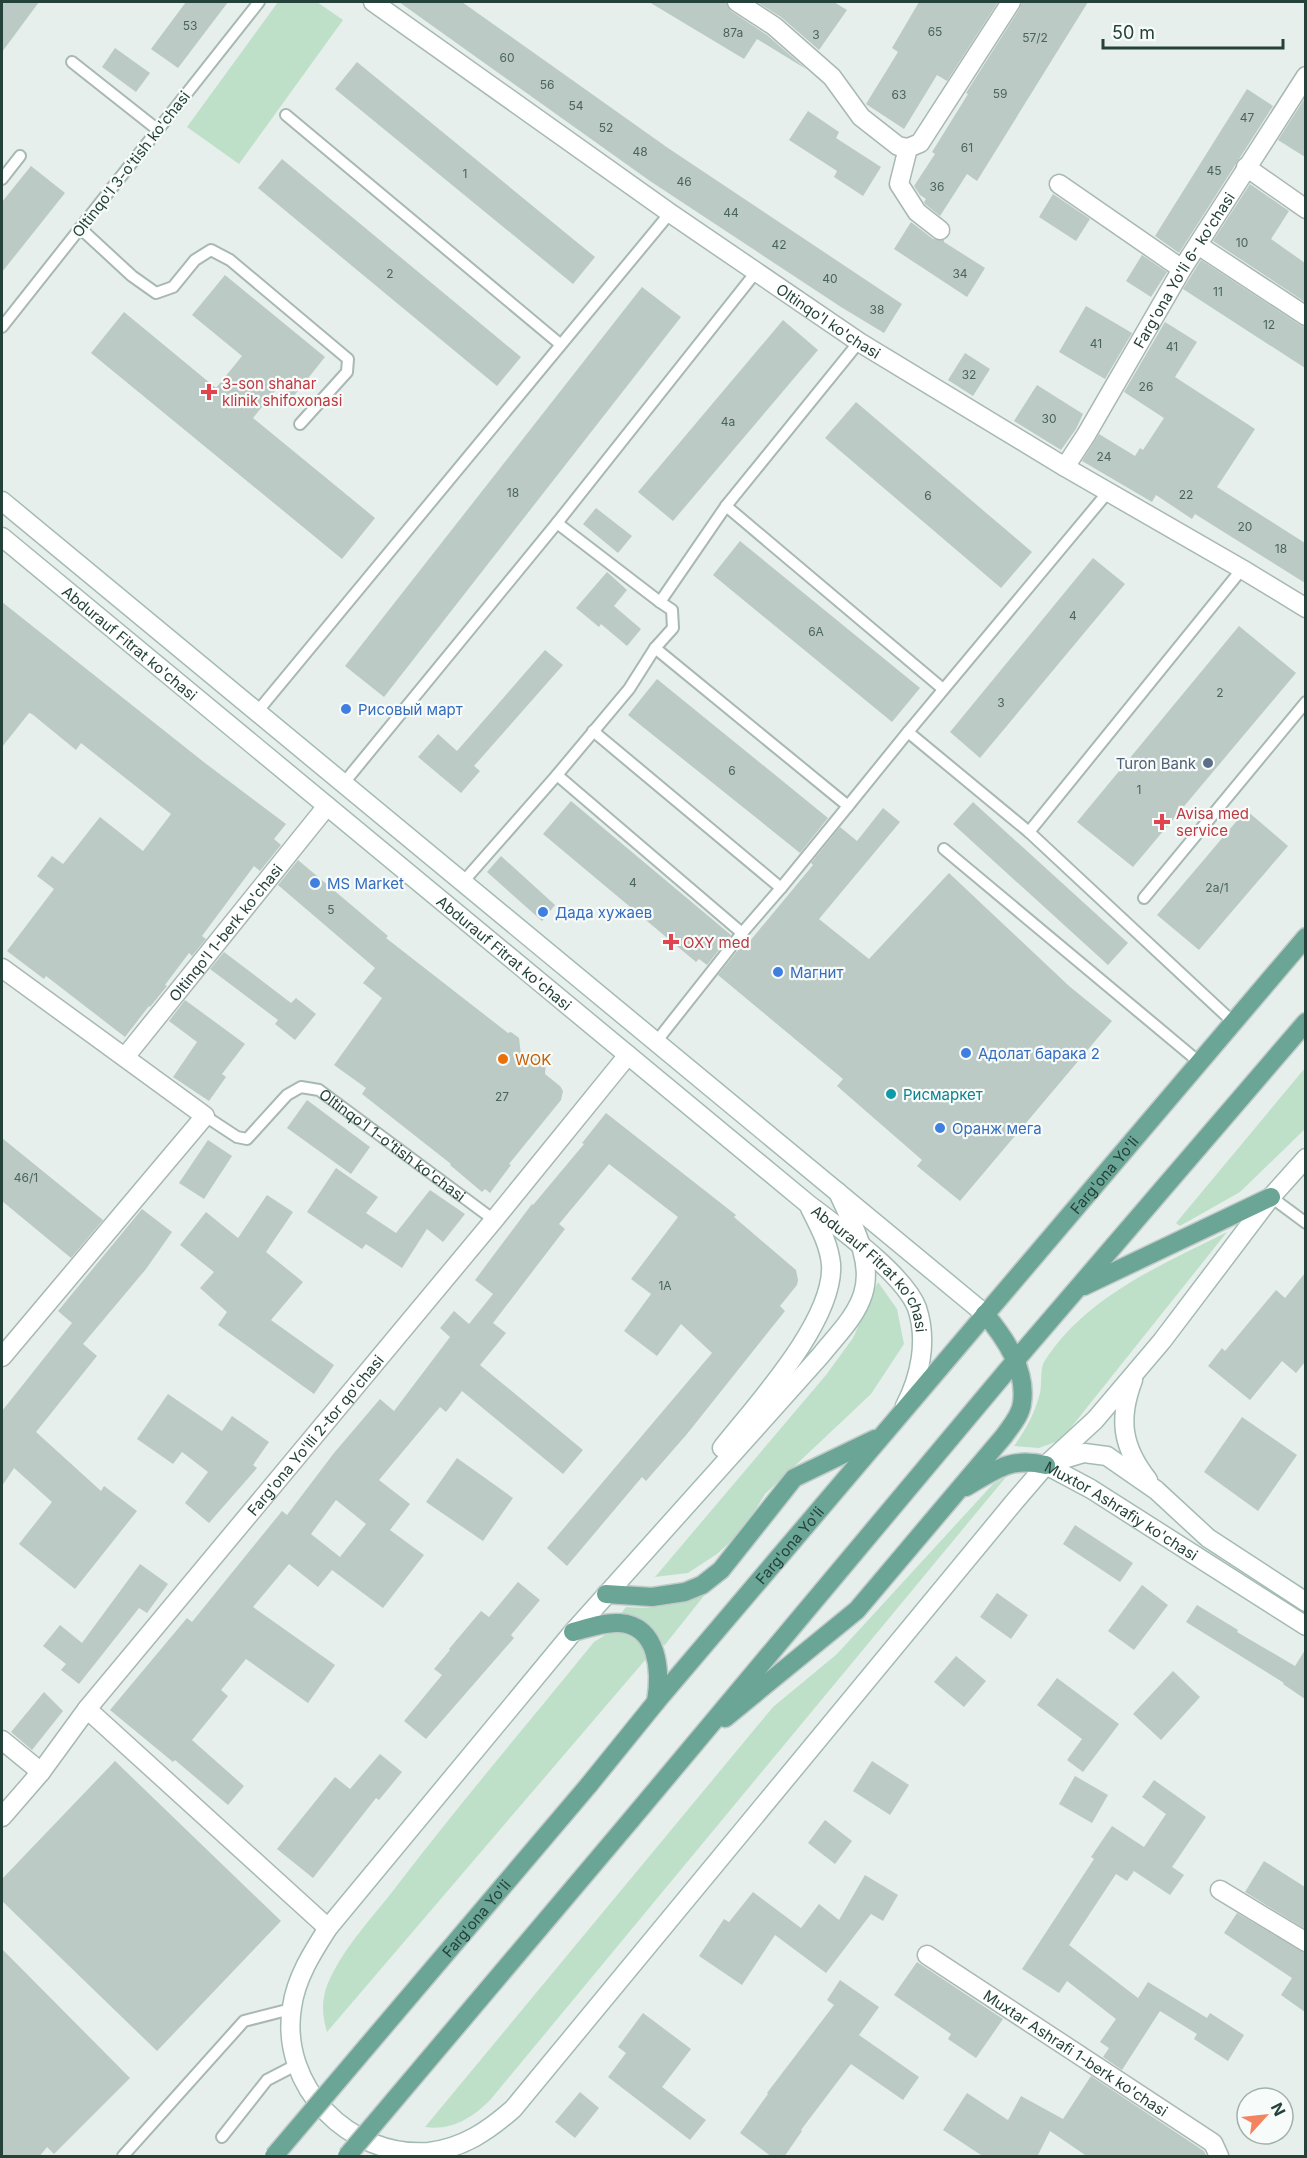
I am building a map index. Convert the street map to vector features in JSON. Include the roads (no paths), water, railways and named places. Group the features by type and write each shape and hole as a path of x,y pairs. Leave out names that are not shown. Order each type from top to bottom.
{"main road":[{"name":"Oltinqo'l ko'chasi","path":"373,2 670,213 859,342 1065,467 1305,608"},
{"path":"737,2 774,26 832,77 861,117 898,146 908,148 920,143 1011,2"},
{"name":"Farg'ona Yo'li 6- ko'chasi","path":"1065,467 1182,269 1305,76"},
{"path":"908,148 899,184 917,212 940,230"},
{"path":"1246,167 1305,209"},
{"path":"1059,184 1182,269"},
{"path":"1198,245 1305,316"},
{"name":"Abdurauf Fitrat ko'chasi","path":"2,501 985,1314"},
{"name":"Abdurauf Fitrat ko'chasi","path":"2,537 808,1204 861,1244 903,1286 919,1317 921,1362 901,1413"},
{"name":"Oltinqo'l 1-berk ko'chasi","path":"125,1057 344,784"},
{"name":"Farg'ona Yo'li","path":"274,2157 588,1786 656,1702 1305,937"},
{"name":"Oltinqo'l 1-o'tish ko'chasi","path":"2,968 205,1116"},
{"path":"347,2157 1015,1361 1305,1022"},
{"name":"Farg'ona Yo'lli 2-tor qo'chasi","path":"2,1817 41,1772 87,1709 494,1220 628,1055 650,1038"},
{"path":"2,1357 205,1116"},
{"path":"838,1192 861,1244 866,1281 863,1294 847,1323 573,1632 328,1928 303,1972 295,1989 291,2009 292,2046 296,2065 313,2099 326,2113 340,2127 374,2145 411,2153 430,2152 467,2141 499,2122 520,2100 1046,1465 1082,1433 1162,1341 1271,1197 1305,1158"},
{"path":"1077,1289 1271,1197"},
{"path":"634,1562 785,1367 821,1312 830,1282 831,1265 822,1231 808,1204"},
{"path":"689,1748 857,1610 1004,1436 1023,1403 1022,1386 1015,1361 1002,1336 985,1314"},
{"path":"1137,1370 1127,1399 1124,1418 1125,1437 1133,1458 1156,1490"},
{"path":"606,1594 658,1597 702,1586 722,1570 795,1478 882,1436"},
{"name":"Muxtor Ashrafiy ko'chasi","path":"1046,1465 1084,1453 1107,1456 1156,1490 1208,1538 1305,1602"},
{"path":"954,1493 1014,1462 1031,1461 1046,1465"},
{"name":"Muxtor Ashrafiy ko'chasi","path":"1046,1465 1120,1507 1305,1626"},
{"path":"573,1632 617,1623 626,1624 643,1632 654,1649 658,1666 656,1702"},
{"path":"87,1709 328,1928"},
{"path":"2,1740 41,1772"},
{"path":"1220,1890 1305,1942"},
{"name":"Muxtar Ashrafi 1-berk ko'chasi","path":"927,1955 1213,2143 1219,2157"}],"lane":[{"name":"Oltinqo'l 3-o'tish ko'chasi","path":"2,327 260,2"},
{"path":"72,62 158,130"},
{"path":"286,115 560,344"},
{"path":"2,179 20,156"},
{"path":"257,712 670,213"},
{"path":"80,228 132,276 156,293 173,287 195,260 212,250 230,260 348,359 347,372 300,424"},
{"path":"344,784 558,523 756,272"},
{"path":"660,602 726,506 859,342"},
{"path":"650,1038 781,888 1108,492"},
{"path":"726,506 943,689"},
{"path":"463,882 557,775 628,689 655,648 673,628 672,610 558,523"},
{"path":"1029,832 1242,569"},
{"path":"655,648 848,806"},
{"path":"1144,898 1305,702"},
{"path":"593,731 781,888"},
{"path":"908,732 1029,832 1233,1022"},
{"path":"557,775 742,933"},
{"path":"944,849 1199,1062"},
{"name":"Oltinqo'l 1-o'tish ko'chasi","path":"205,1116 237,1137 247,1139 286,1095 301,1087 319,1090 494,1220"},
{"path":"1271,1197 1305,1223"},
{"path":"123,2157 244,2021 291,2009"},
{"path":"222,2137 267,2080 296,2065"}],"place":[{"name":"3-son shahar klinik shifoxonasi","path":"209,392"},
{"name":"Рисовый март","path":"346,709"},
{"name":"Turon Bank","path":"1208,763"},
{"name":"Avisa med service","path":"1162,822"},
{"name":"MS Market","path":"315,883"},
{"name":"Дада хужаев","path":"543,912"},
{"name":"OXY med","path":"671,942"},
{"name":"Магнит","path":"778,972"},
{"name":"Адолат барака 2","path":"966,1053"},
{"name":"WOK","path":"503,1059"},
{"name":"Рисмаркет","path":"891,1094"},
{"name":"Оранж мега","path":"940,1128"}]}
